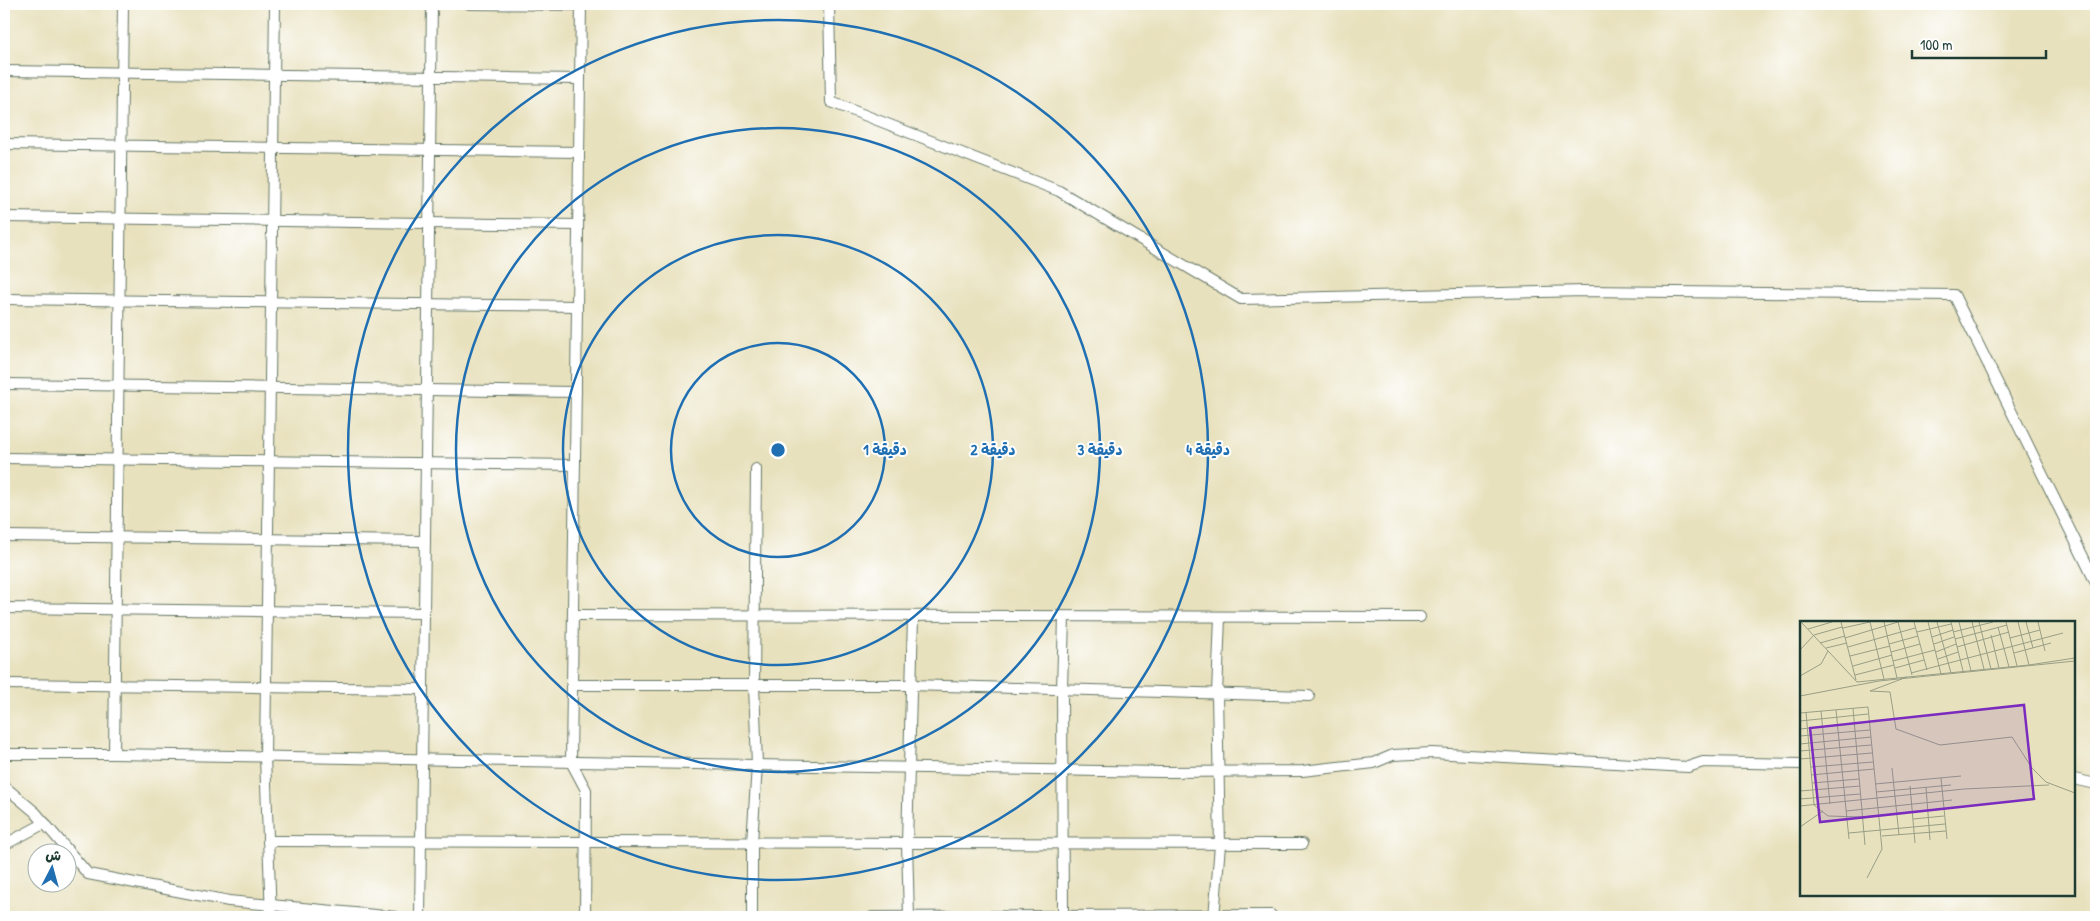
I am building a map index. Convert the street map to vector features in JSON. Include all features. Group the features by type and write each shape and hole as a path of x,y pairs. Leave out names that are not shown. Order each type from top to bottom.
{"street":[{"path":"114,754 123,4"},
{"path":"271,917 265,757 274,4"},
{"path":"420,917 432,4"},
{"path":"469,4 581,4 571,762 586,790 585,917"},
{"path":"829,4 831,102 1059,191 1240,299 1586,291 1954,294 2096,583"},
{"path":"4,71 580,79"},
{"path":"4,144 579,152"},
{"path":"4,217 578,225"},
{"path":"4,299 577,306"},
{"path":"4,384 576,392"},
{"path":"4,458 575,465"},
{"path":"752,917 752,843 757,766 754,685 756,469"},
{"path":"4,536 425,541"},
{"path":"4,608 424,613"},
{"path":"573,615 755,617 1420,617"},
{"path":"910,917 907,843 913,617"},
{"path":"1063,916 1062,690 1064,617"},
{"path":"1214,916 1220,845 1217,694 1220,617"},
{"path":"4,684 423,689"},
{"path":"572,684 910,685 1309,696"},
{"path":"4,754 114,754 757,766 1218,772 1302,771 1374,763 1393,755 1432,753 1688,766 1703,762 1800,764"},
{"path":"2075,779 2096,784"},
{"path":"4,786 35,812 88,874 229,901 396,917"},
{"path":"4,845 45,823"},
{"path":"268,841 1302,844"},
{"path":"872,917 1270,915"},
{"path":"564,917 606,917"}]}
